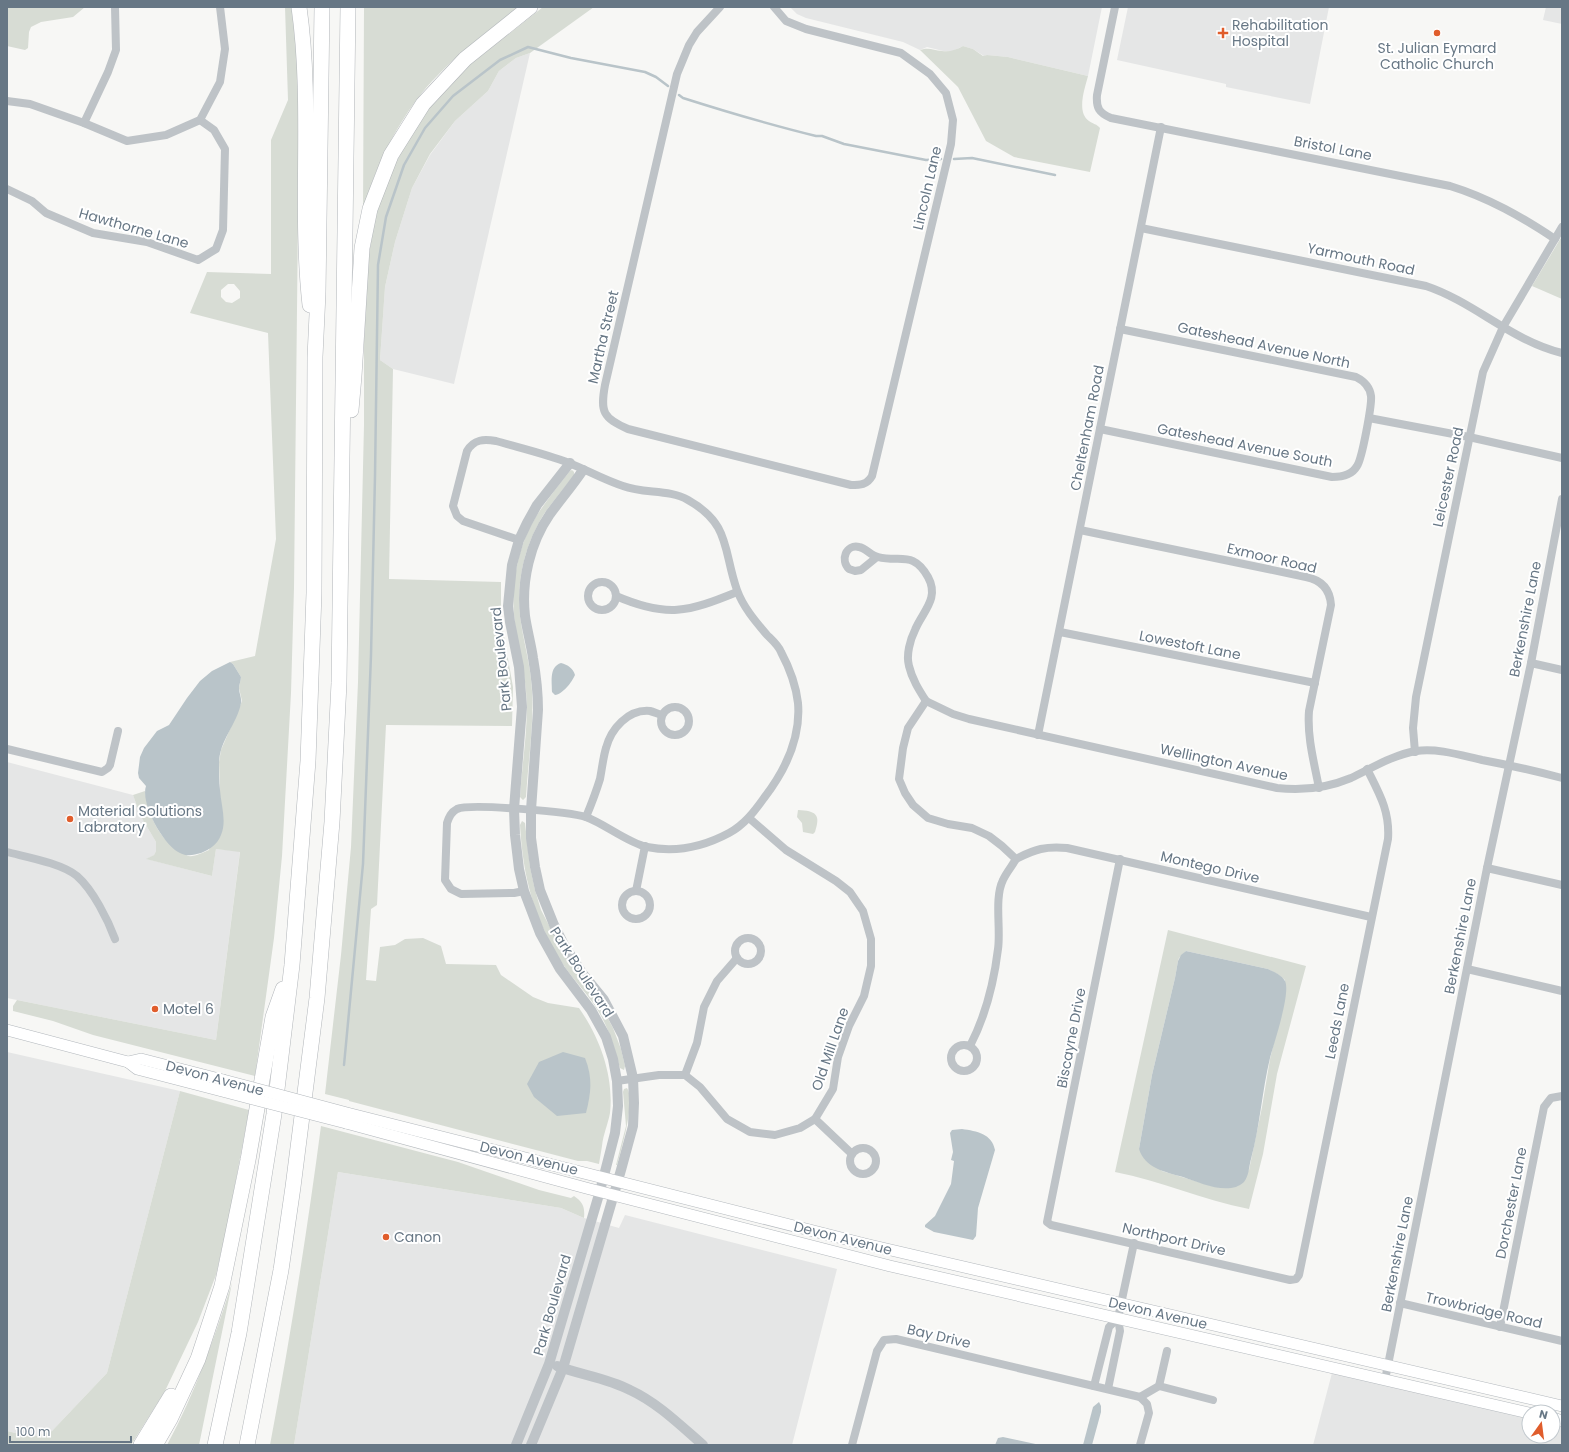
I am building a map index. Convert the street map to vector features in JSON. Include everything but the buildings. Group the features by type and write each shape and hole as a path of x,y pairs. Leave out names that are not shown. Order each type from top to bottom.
{"highway":[{"path":"299,7 305,95 305,251 315,357"},
{"path":"214,1445 239,1333 272,1130 292,966 308,746 314,593 315,357 318,293 322,7"},
{"path":"247,1445 281,1270 293,1187 321,960 332,822 339,683 348,7"},
{"path":"341,508 354,376 362,248 370,209 391,154 423,104 465,59 530,7"},
{"path":"155,1445 170,1419 198,1359 222,1286 248,1160 273,1016 292,966"},
{"path":"141,1445 158,1419 181,1377 222,1286"},
{"path":"256,1445 273,1308"}],"main road":[{"name":"Devon Avenue","path":"7,1030 128,1062 140,1058 223,1086 347,1118 603,1177 865,1244 1562,1406"},
{"name":"Devon Avenue","path":"347,1118 614,1195 890,1266 1521,1411"}],"street":[{"path":"84,123 108,72 116,50 115,7"},
{"path":"8,104 30,104 84,123 127,141 166,136 200,120 220,82 225,49 220,7"},
{"name":"Martha Street","path":"720,7 697,32 689,45 677,74 604,385 602,398 603,409 608,418 628,429 851,485 860,486 869,481"},
{"name":"Lincoln Lane","path":"774,7 786,21 806,29 902,53 930,74 946,93 953,120 951,144 872,476 869,481"},
{"name":"Bristol Lane","path":"1115,7 1097,95 1098,108 1102,114 1111,118 1450,186 1490,200 1555,239"},
{"name":"Hawthorne Lane","path":"7,189 32,201 46,213 93,233 147,242 198,260 216,250 223,230 225,150 214,130 200,120"},
{"name":"Cheltenham Road","path":"1038,734 1060,632 1161,127"},
{"name":"Leicester Road","path":"1415,752 1413,728 1416,698 1483,372 1503,327 1562,227"},
{"name":"Yarmouth Road","path":"1141,228 1426,286 1453,298 1503,327 1544,348 1562,353"},
{"name":"Gateshead Avenue North","path":"1120,329 1356,377 1362,380 1370,391 1371,404 1369,418"},
{"path":"1369,418 1469,437 1562,458"},
{"name":"Gateshead Avenue South","path":"1100,429 1332,477 1339,477 1348,474 1357,467 1369,418"},
{"path":"519,540 463,521 457,516 453,506 471,444 486,439 496,441 570,463 624,487 645,491 679,494 706,511 723,535 737,592 754,620 780,649 791,675 798,703 797,726 791,751 775,784 749,818 731,832 707,844 689,849 668,849 645,846 586,817 557,811 461,808 456,809 450,814 447,823 445,880 451,889 461,894 514,893 524,891"},
{"name":"Park Boulevard","path":"516,1445 550,1364 600,1191 618,1119 617,1081 613,1059 606,1037 600,1023 560,970 540,933 524,891 517,854 514,809 522,707 519,668 508,606 512,564 519,540 537,505 570,463"},
{"name":"Park Boulevard","path":"531,1445 563,1368 633,1126 633,1078 623,1036 604,1000 573,959 554,925 547,908 535,867 531,838 531,810 538,694 525,615 525,582 528,563 542,528 550,514 583,470"},
{"name":"Berkenshire Lane","path":"1385,1380 1466,969 1508,765 1531,663 1562,498"},
{"name":"Exmoor Road","path":"1080,530 1306,577 1318,581 1328,591 1331,605 1314,683 1308,723 1319,788"},
{"path":"877,557 909,559 920,566 929,578 932,591 930,605 915,629 910,645 908,664 914,683 926,701 908,728 903,748 899,779 905,793 913,805 928,818 948,824 972,828 989,836 1016,859 1002,881 998,904 998,948 995,970 986,1006 970,1046"},
{"path":"616,596 636,604 655,609 672,611 689,609 708,604 737,592"},
{"name":"Lowestoft Lane","path":"1060,632 1314,683"},
{"path":"1531,663 1562,670"},
{"name":"Wellington Avenue","path":"926,701 953,714 1289,790 1319,788 1351,778 1367,769 1396,757 1415,752 1443,752 1562,778"},
{"path":"586,817 600,779 606,748 611,735 618,725 629,716 642,712 662,715"},
{"path":"7,749 102,772 110,765 118,731"},
{"name":"Leeds Lane","path":"1296,1279 1299,1275 1388,839 1389,826 1382,800 1367,769"},
{"name":"Old Mill Lane","path":"685,1075 700,1087 727,1119 750,1132 775,1136 800,1128 815,1119 833,1089 838,1057 849,1026 864,996 871,966 871,939 863,911 850,892 836,881 786,850 749,818"},
{"path":"636,891 645,846"},
{"name":"Montego Drive","path":"1016,859 1041,848 1068,848 1371,917"},
{"path":"7,852 39,859 76,876 87,887 108,921 115,939"},
{"name":"Biscayne Drive","path":"1047,1222 1120,859"},
{"path":"1487,868 1562,885"},
{"path":"617,1081 659,1075 685,1075 697,1043 704,1007 717,981 736,958"},
{"path":"1466,969 1562,991"},
{"name":"Dorchester Lane","path":"1500,1327 1544,1107 1551,1098 1562,1096"},
{"path":"815,1119 852,1154"},
{"name":"Northport Drive","path":"1047,1222 1051,1225 1290,1280 1296,1279"},
{"path":"1108,1389 1120,1331 1118,1318 1134,1243"},
{"name":"Trowbridge Road","path":"1400,1304 1562,1341"},
{"path":"1094,1386 1109,1327 1118,1318"},
{"name":"Bay Drive","path":"852,1445 877,1351 884,1340 896,1339 1140,1397"},
{"path":"1159,1386 1167,1351"},
{"path":"550,1364 618,1384 630,1390 662,1409 703,1445"},
{"path":"1140,1445 1150,1413 1147,1404 1140,1397 1159,1386 1213,1400"}],"shaded area":[{"path":"7,7 85,7 73,17 41,22 31,27 29,32 28,48 25,50 7,46"},
{"path":"285,7 294,7 297,45 299,124 294,588 291,693 282,856 274,938 255,1076 93,1035 53,1021 13,1011 13,1006 17,1000 216,1040 240,852 216,849 212,876 146,859 154,855 156,851 156,842 140,815 133,795 145,791 149,809 156,826 160,833 173,846 188,856 196,855 209,850 220,790 219,762 221,750 242,701 239,688 241,677 233,664 230,662 255,656 276,539 268,333 190,313 207,272 271,274 271,140 288,100","holes":["228,284 234,284 240,291 240,298 232,303 226,302 221,297 221,290"]},
{"path":"364,7 518,7 448,65 414,103 402,121 382,158 367,197 363,215"},
{"path":"543,7 594,7 530,53 516,58 499,71 488,91 455,121 430,154 412,188 395,242 385,287 380,360 393,369 389,579 501,582 501,619 513,687 512,726 386,725 377,905 371,909 366,980 376,981 380,947 395,945 405,939 423,938 441,946 446,964 496,965 501,975 533,997 548,1003 579,1008 587,1020 599,1045 604,1058 610,1085 610,1113 603,1138 599,1164 587,1161 578,1161 325,1094 341,955 351,847 358,682 364,425 364,341 368,261 375,216 388,177 409,138 432,103 467,67"},
{"path":"790,7 1102,7 1088,76 1008,57 984,56 973,49 963,46 953,51 943,51 927,47 920,50 903,42 806,18 797,14"},
{"name":"Rehabilitation Hospital","path":"1128,7 1329,7 1310,104 1226,87 1226,84 1117,60"},
{"path":"1546,7 1562,7 1562,24 1543,20"},
{"path":"963,46 973,49 983,56 1008,57 1088,76 1082,100 1083,112 1089,121 1100,128 1090,172 1014,157 986,141 958,87 920,50 929,49 948,51 955,50"},
{"path":"530,53 454,384 393,369 380,360 385,287 395,242 412,188 430,155 455,121 488,91 499,71 516,58"},
{"path":"1562,236 1562,299 1532,286"},
{"path":"572,470 574,475 546,511 533,535 521,574 519,602 520,616 532,691 532,731 526,797 523,800 520,797 527,704 525,681 514,614 513,601 515,576 521,550 531,526 549,498"},
{"path":"230,662 233,664 241,677 239,688 241,701 239,711 225,740 220,755 219,780 224,819 223,830 215,844 210,848 198,854 185,855 174,849 167,842 155,824 147,803 145,794 146,786 139,778 138,773 140,757 144,748 157,731 169,725 200,681 212,671"},
{"path":"561,663 570,667 575,675 564,690 555,695 552,692 552,675 557,665"},
{"path":"7,762 133,795 140,815 156,842 156,851 154,855 147,859 212,876 216,849 240,851 216,1040 7,998"},
{"path":"798,810 809,811 816,815 817,826 813,834 803,832 802,823 797,817"},
{"path":"522,821 525,823 530,867 541,910 565,956 603,1009 613,1028 621,1049 625,1066 624,1070 620,1068 610,1036 600,1013 562,963 537,914 527,880 524,863 520,825"},
{"path":"1168,930 1306,966 1277,1074 1263,1154 1249,1209 1215,1201 1149,1180 1115,1172","holes":["1186,951 1268,969 1285,980 1285,997 1270,1059 1249,1170 1224,1188 1212,1186 1162,1171 1139,1149 1152,1075 1179,958"]},
{"path":"1186,951 1268,969 1280,975 1285,981 1286,996 1284,1007 1267,1070 1257,1134 1249,1171 1244,1182 1236,1187 1223,1188 1202,1184 1163,1171 1146,1161 1139,1149 1152,1075 1178,961 1181,955"},
{"path":"7,1052 180,1091 107,1373 52,1431 32,1437 7,1431"},
{"path":"563,1052 585,1058 588,1065 590,1086 586,1113 557,1116 534,1097 527,1084 539,1062"},
{"path":"627,1088 630,1103 629,1114 617,1165 616,1165 626,1126 623,1092 624,1089"},
{"path":"180,1091 249,1110 229,1217 216,1275 198,1322 165,1391 131,1445 7,1445 7,1431 32,1437 52,1431 107,1373"},
{"path":"321,1126 458,1162 539,1190 571,1198 574,1196 580,1200 583,1205 584,1218 561,1208 338,1172 294,1445 270,1445 298,1286"},
{"path":"962,1129 983,1134 991,1140 995,1150 978,1208 976,1236 973,1240 934,1232 925,1227 925,1225 935,1216 951,1184 954,1161 951,1160 953,1152 950,1133 952,1130"},
{"path":"338,1172 561,1208 584,1218 619,1228 625,1215 837,1269 792,1445 294,1445"},
{"path":"232,1283 199,1445 167,1445 203,1366"},
{"path":"1332,1373 1521,1416 1521,1444 1561,1444 1562,1426 1562,1445 1313,1445"},
{"path":"1099,1402 1101,1412 1092,1445 1083,1445 1093,1407"},
{"path":"1003,1437 1040,1445 995,1445 998,1438"}],"waterway":[{"path":"344,1065 363,864 371,655 378,265 386,217 404,165 425,128 453,96 500,60 528,47 571,58 645,72 656,77 668,86"},
{"path":"679,95 683,98 766,123 816,136 822,136 844,144 926,160 941,159"},
{"path":"954,159 972,158 1055,175"}],"place":[{"name":"Rehabilitation Hospital","path":"1223,33"},
{"name":"St. Julian Eymard Catholic Church","path":"1437,33"},
{"name":"Material Solutions Labratory","path":"70,819"},
{"name":"Motel 6","path":"155,1009"},
{"name":"Canon","path":"386,1237"}]}
